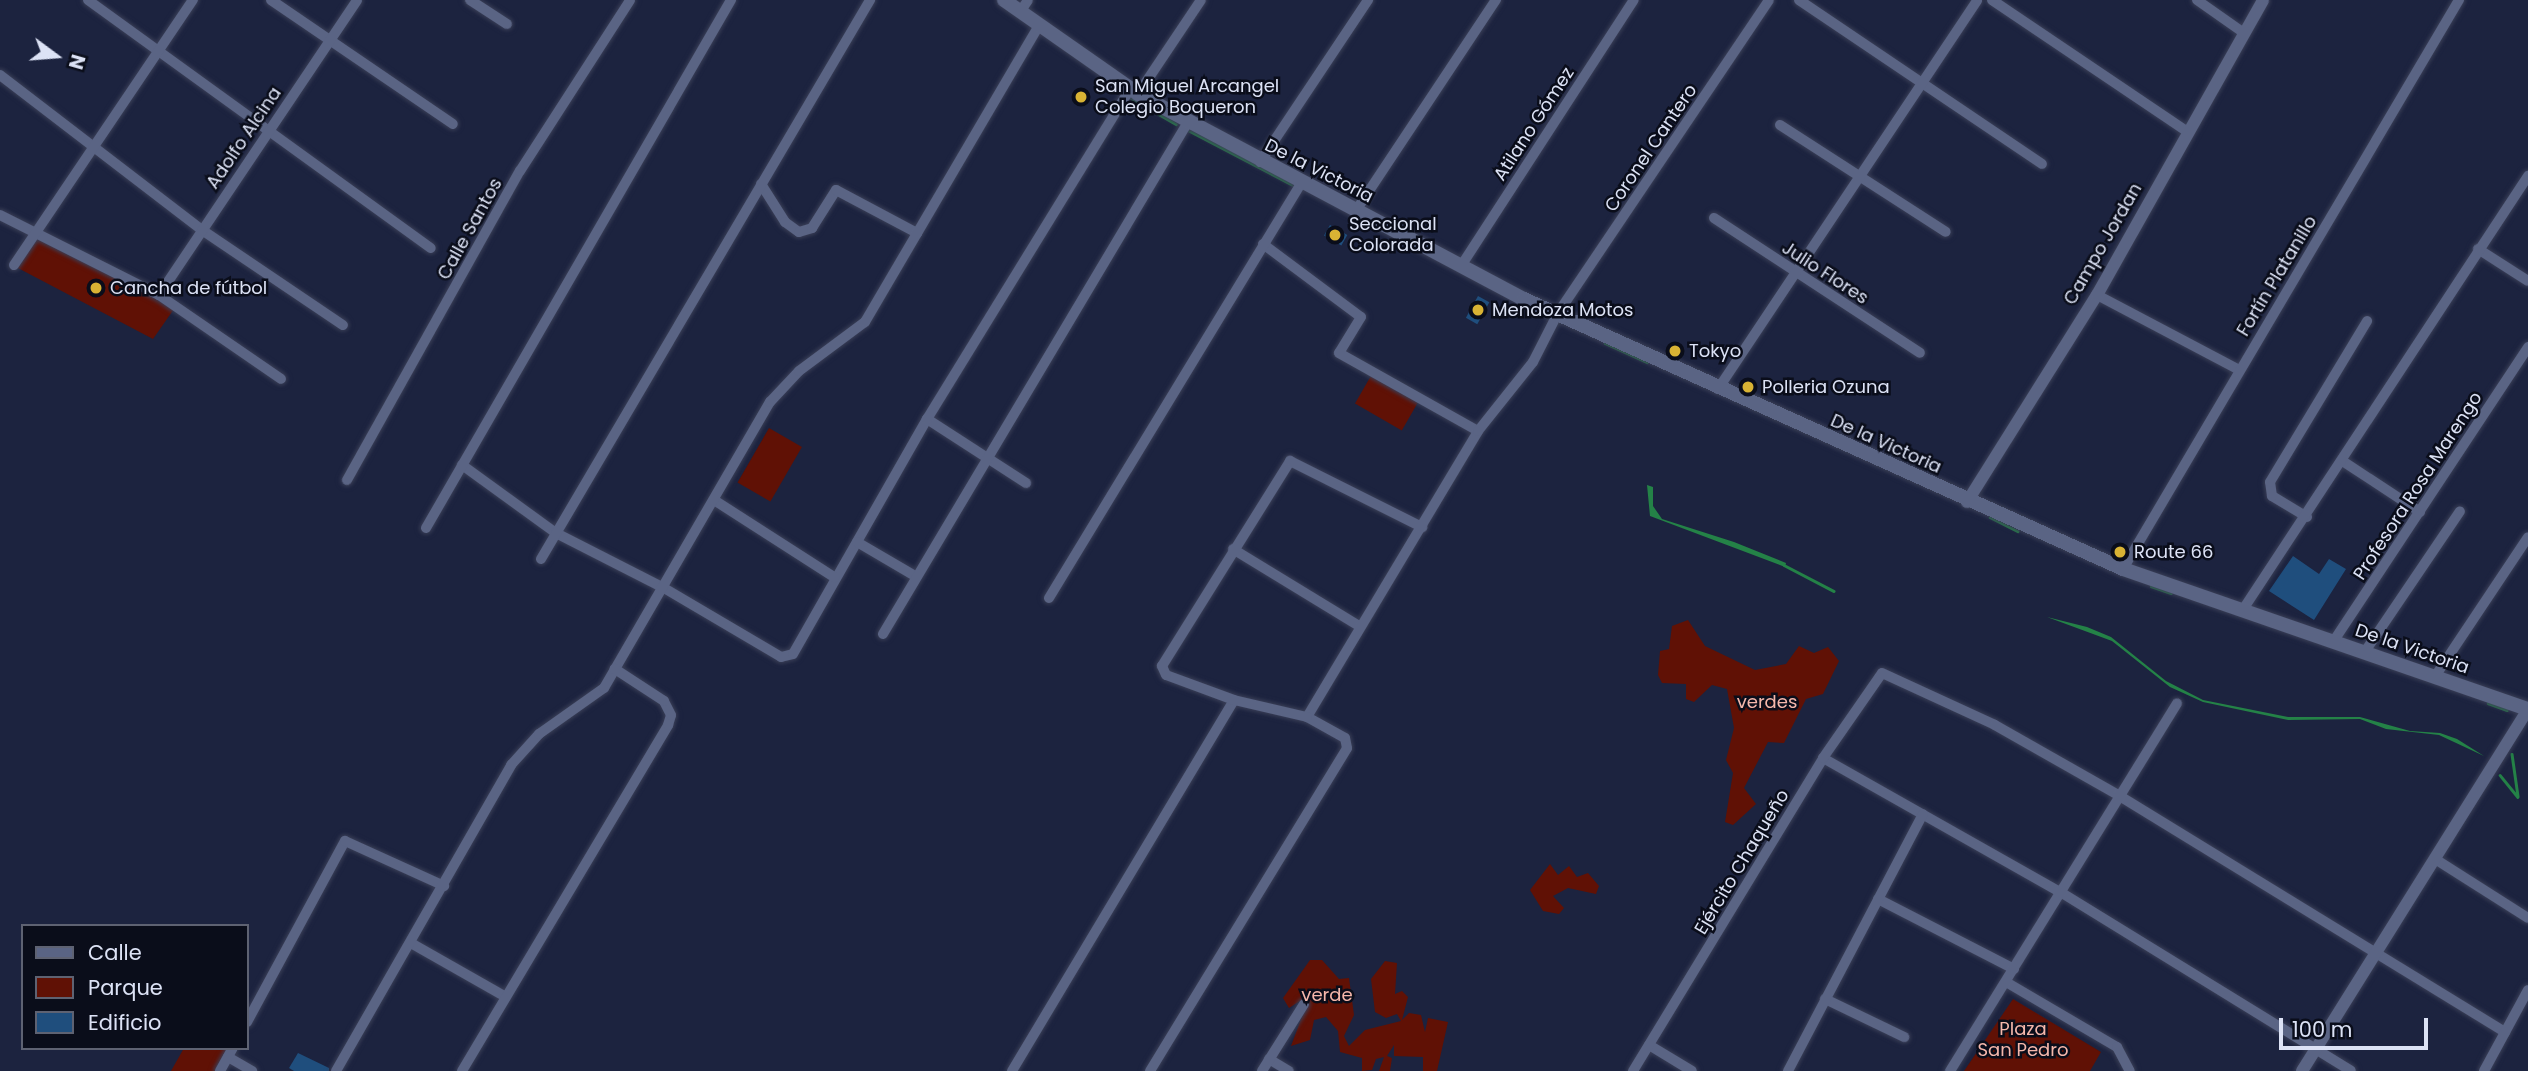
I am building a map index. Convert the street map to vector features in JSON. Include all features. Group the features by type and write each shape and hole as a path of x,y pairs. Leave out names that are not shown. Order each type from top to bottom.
{"main road":[{"name":"De la Victoria","path":"1004,0 1024,6 1039,25 1134,92 1260,163 1461,266 1718,389 1967,502 2123,569 2528,709"}],"street":[{"path":"88,0 430,248"},
{"path":"14,265 90,148 193,0"},
{"path":"271,0 328,42 453,124"},
{"name":"Adolfo Alcina","path":"159,295 357,0"},
{"path":"470,0 507,24"},
{"name":"Calle Santos","path":"347,480 520,172 631,0"},
{"path":"426,528 731,0"},
{"path":"541,559 870,0"},
{"path":"462,465 556,533 664,588 787,658 927,419 1134,92 1201,0"},
{"path":"1260,163 1368,0"},
{"path":"1355,212 1496,0"},
{"name":"Atilano Gómez","path":"1461,266 1634,0"},
{"name":"Coronel Cantero","path":"1307,717 1478,431 1533,362 1558,313 1769,0"},
{"path":"1799,0 1920,85 2042,164"},
{"path":"1718,389 1793,272 1977,0"},
{"path":"1992,0 2188,132"},
{"path":"2197,0 2244,33"},
{"name":"Campo Jordan","path":"1967,502 2097,295 2263,0"},
{"name":"Fortín Platanillo","path":"2123,569 2459,0"},
{"path":"336,1071 523,748 604,688 770,402 799,370 865,322 1039,25"},
{"path":"0,75 90,148 202,230 343,325"},
{"path":"883,634 1188,122"},
{"path":"1780,125 1946,232"},
{"path":"2242,611 2344,462 2478,249 2528,176"},
{"path":"1049,598 1301,183"},
{"path":"761,184 785,222 799,232 812,228 836,190 917,233"},
{"path":"0,215 37,229 159,295 281,379"},
{"name":"Julio Flores","path":"1714,218 1920,353"},
{"path":"1263,243 1361,317 1339,353 1478,431"},
{"path":"2478,249 2528,281"},
{"path":"2097,295 2239,370"},
{"path":"2307,517 2272,496 2270,482 2367,321"},
{"name":"Profesora Rosa Marengo","path":"2333,642 2528,347"},
{"path":"927,419 1026,483"},
{"path":"1150,1071 1347,754 1345,738 1307,717 1234,700 1162,669 1233,549 1290,461 1422,527"},
{"path":"2344,462 2420,512"},
{"path":"714,500 834,577"},
{"path":"2364,653 2460,511"},
{"path":"2434,678 2528,537"},
{"path":"857,542 917,577"},
{"path":"1233,549 1359,626"},
{"path":"463,1071 668,725 671,715 664,701 615,669"},
{"name":"Ejército Chaqueño","path":"1633,1071 1823,758 1882,673 1995,725 2118,795"},
{"path":"1012,1071 1234,700"},
{"path":"1950,1071 2062,893 2118,795 2177,704"},
{"path":"2302,1071 2528,709"},
{"path":"1823,758 2062,893 2351,1071"},
{"path":"2118,795 2377,950 2505,1032"},
{"path":"1788,1071 1923,814"},
{"path":"248,1020 345,841 444,886"},
{"path":"2435,859 2528,918"},
{"path":"1878,899 2014,969"},
{"path":"411,943 506,997"},
{"path":"2006,982 2117,1046 2130,1071"},
{"path":"2484,1071 2528,989"},
{"path":"1825,999 1904,1037"},
{"path":"1262,1071 1304,1004"},
{"path":"1649,1045 1692,1071"},
{"path":"220,1071 230,1053 252,1071"},
{"path":"1269,1059 1289,1071"}],"green space":[{"name":"Cancha de fútbol","path":"38,232 174,309 153,339 16,267"},
{"path":"1372,374 1419,401 1402,430 1355,403"},
{"path":"769,428 802,447 770,502 738,483"},
{"name":"verdes","path":"1688,620 1705,646 1755,670 1786,664 1799,646 1814,653 1828,647 1839,661 1823,694 1806,699 1784,743 1768,742 1744,788 1756,804 1733,825 1725,822 1733,773 1726,760 1734,728 1727,689 1712,685 1694,702 1686,699 1686,684 1662,683 1658,675 1660,651 1669,649 1672,626"},
{"path":"1550,864 1558,875 1569,866 1577,877 1588,873 1599,886 1596,894 1568,888 1553,896 1564,908 1559,914 1543,911 1530,890"},
{"name":"verde","path":"1310,960 1322,960 1339,979 1349,978 1354,1015 1344,1036 1349,1046 1365,1030 1401,1021 1397,1014 1386,1018 1375,1012 1371,979 1385,961 1397,963 1395,994 1402,991 1408,997 1402,1020 1409,1013 1421,1015 1425,1032 1428,1018 1448,1022 1437,1071 1423,1071 1423,1057 1394,1056 1394,1045 1387,1056 1392,1058 1390,1071 1379,1071 1384,1057 1376,1059 1372,1070 1362,1071 1362,1058 1340,1052 1338,1031 1326,1017 1314,1020 1310,1040 1291,1046 1307,1003 1300,1001 1289,1008 1283,998"},
{"name":"Plaza San Pedro","path":"2013,999 2101,1052 2090,1071 1964,1071"},
{"path":"183,1050 227,1050 216,1071 171,1071"}],"shaded area":[{"path":"1647,485 1653,487 1653,506 1662,519 1734,542 1786,563 1785,567 1650,516"},
{"path":"2047,617 2087,627 2111,637 2166,681 2203,700 2288,717 2360,717 2410,731 2440,733 2457,739 2484,756 2439,735 2386,729 2360,719 2288,720 2203,702 2170,687 2112,641"}],"building":[{"name":"Seccional Colorada","path":"1330,225 1347,235 1341,245 1324,235"},
{"name":"Mendoza Motos","path":"1478,296 1489,302 1477,324 1466,318"},
{"path":"2293,556 2319,574 2329,559 2346,569 2314,620 2269,591"},
{"path":"298,1053 329,1068 329,1071 294,1071 289,1068"}],"waterway":[{"path":"1131,98 1176,124"},
{"path":"1188,130 1293,185"},
{"path":"1605,343 1647,362"},
{"path":"1990,517 2018,531"},
{"path":"1784,565 1834,591"},
{"path":"2151,586 2171,593"},
{"path":"2488,703 2507,710"},
{"path":"2512,754 2518,796"},
{"path":"2500,775 2518,797"}],"place":[{"name":"San Miguel Arcangel Colegio Boqueron","path":"1081,97"},
{"name":"Seccional Colorada","path":"1335,235"},
{"name":"Cancha de fútbol","path":"96,288"},
{"name":"Mendoza Motos","path":"1478,310"},
{"name":"Tokyo","path":"1675,351"},
{"name":"Polleria Ozuna","path":"1748,387"},
{"name":"Route 66","path":"2120,552"}]}
